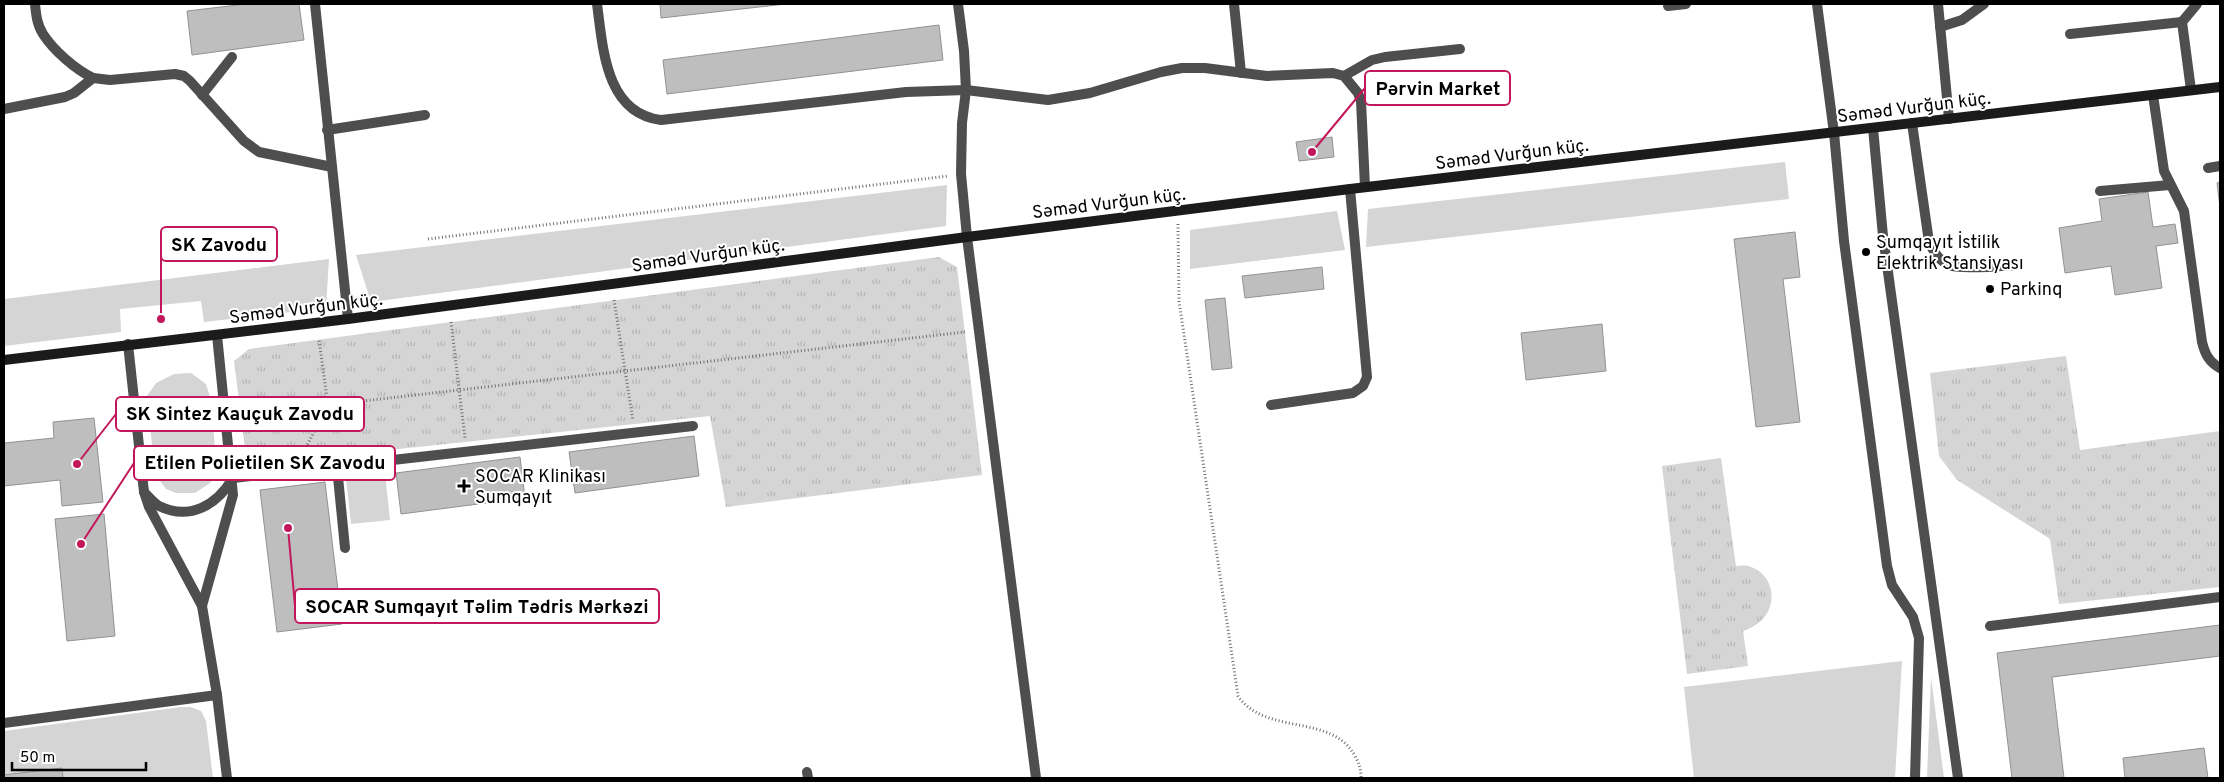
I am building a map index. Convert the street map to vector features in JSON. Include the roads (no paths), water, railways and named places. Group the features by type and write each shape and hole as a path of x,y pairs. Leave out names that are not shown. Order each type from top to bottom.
{"main road":[{"name":"Səməd Vurğun küç.","path":"4,360 128,344 348,320 967,237 1365,187 2220,87"}],"street":[{"path":"35,4 37,20 42,33 80,71 93,78 110,80 175,74 184,76 244,141 259,152 332,167"},
{"path":"315,4 348,320"},
{"path":"597,4 606,62 615,88 625,103 651,118 661,120 906,92 966,90 1048,100 1090,93 1161,72 1182,68 1205,68 1267,76 1333,73 1344,76 1358,93 1361,101 1365,187"},
{"path":"958,4 964,52 966,90 962,123 961,174 967,237 1036,778"},
{"path":"1234,4 1241,73"},
{"path":"1668,6 1686,4"},
{"path":"1817,4 1834,132 1844,241 1887,566 1892,585 1913,617 1919,638 1920,663 1915,778"},
{"path":"1938,4 1948,119"},
{"path":"1940,27 1962,20 1984,4"},
{"path":"2070,34 2182,22 2197,4"},
{"path":"2182,22 2191,90"},
{"path":"1344,76 1372,60 1460,48"},
{"path":"202,95 232,57"},
{"path":"4,109 65,97 74,93 93,78"},
{"path":"2153,95 2162,159 2170,185 2178,196 2184,211 2202,342 2205,354 2212,364 2220,368"},
{"path":"327,130 425,115"},
{"path":"1912,123 1929,242 1934,252 1949,266 2015,265"},
{"path":"1873,128 1883,236 1958,778"},
{"path":"2208,168 2220,166"},
{"path":"2100,192 2170,185"},
{"path":"1271,406 1353,393 1363,386 1366,377 1350,189"},
{"path":"202,606 231,508 233,478 217,335"},
{"path":"128,344 144,492 149,507 202,606 217,694 227,778"},
{"path":"233,478 693,426"},
{"path":"337,467 345,548"},
{"path":"144,492 158,505 175,511 191,511 212,504 224,494 233,478"},
{"path":"1990,626 2220,597"},
{"path":"4,723 217,694"}],"place":[{"name":"Pərvin Market","path":"1312,152"},
{"name":"Sumqayıt İstilik Elektrik Stansiyası","path":"1866,252"},
{"name":"Parkinq","path":"1990,289"},
{"name":"SK Zavodu","path":"161,319"},
{"name":"SK Sintez Kauçuk Zavodu","path":"77,464"},
{"name":"SOCAR Klinikası Sumqayıt","path":"464,486"},
{"name":"SOCAR Sumqayıt Təlim Tədris Mərkəzi","path":"288,528"},
{"name":"Etilen Polietilen SK Zavodu","path":"81,544"}]}
